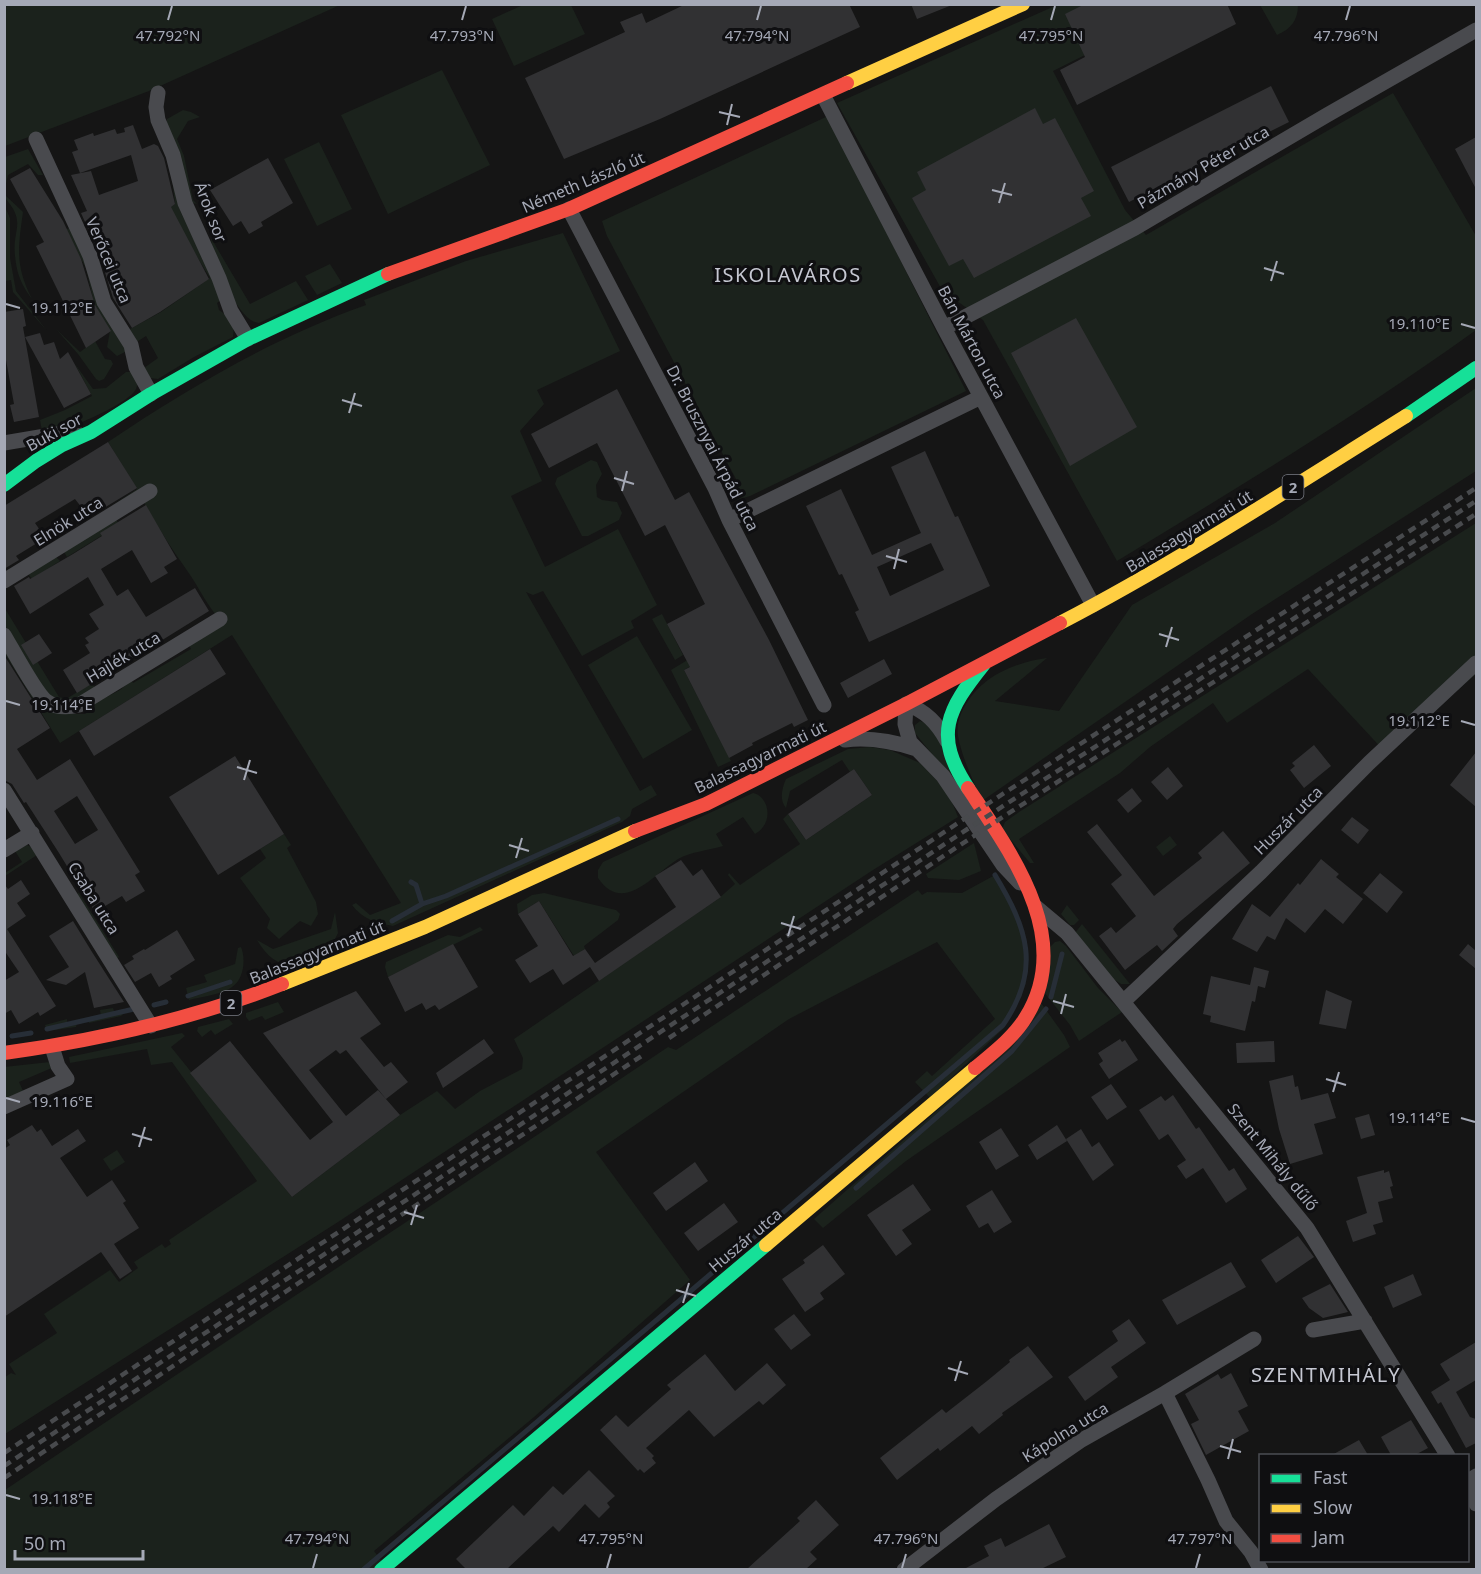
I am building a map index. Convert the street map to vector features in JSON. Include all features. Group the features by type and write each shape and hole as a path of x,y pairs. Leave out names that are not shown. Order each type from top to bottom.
{"street":[{"name":"Németh László út","path":"154,392 248,339 389,273 568,209 1023,4"},
{"name":"Pázmány Péter utca","path":"944,328 1135,228 1476,30"},
{"name":"Árok sor","path":"158,93 156,107 158,120 173,155 185,203 231,310 248,339"},
{"name":"Bán Márton utca","path":"823,95 944,328 1093,605"},
{"name":"Verőcei utca","path":"36,139 90,256 104,302 131,345 134,361 154,392"},
{"name":"Dr. Brusznyai Árpád utca","path":"568,209 715,488 729,520 824,705"},
{"name":"Balassagyarmati út","path":"4,1053 52,1047 151,1026 249,997 425,927 648,825 705,804 906,704 1189,552 1431,400 1476,368"},
{"name":"Buki sor","path":"4,485 54,450 91,432 154,392"},
{"path":"729,520 981,397"},
{"name":"Buki sor","path":"5,443 57,436 109,420"},
{"path":"4,434 5,443"},
{"name":"Buki sor","path":"5,443 16,449 21,456 18,475"},
{"name":"Elnök utca","path":"4,581 150,491"},
{"name":"Hajlék utca","path":"4,635 42,697 54,705 68,707 79,705 220,619"},
{"path":"946,741 954,706 966,685 986,662"},
{"name":"Huszár utca","path":"1124,1001 1261,872 1369,763 1476,663"},
{"name":"Huszár utca","path":"381,1569 993,1053 1029,1014 1037,996 1045,965 1044,938 1036,908 1015,860 956,767 938,725 915,707 906,704 906,733 910,742 936,767 1003,865 1028,892"},
{"name":"Huszár utca","path":"827,743 858,738 875,739 916,749"},
{"name":"Csaba utca","path":"4,790 151,1026"},
{"path":"4,850 32,833"},
{"name":"Szent Mihály dűlő","path":"1036,908 1067,933 1307,1228 1447,1454"},
{"path":"4,1107 67,1079 58,1066 52,1047"},
{"path":"1313,1330 1365,1321"},
{"name":"Kápolna utca","path":"904,1569 996,1499 1080,1441 1254,1339"},
{"path":"1165,1393 1226,1521 1251,1552 1261,1569"}],"shaded area":[{"path":"4,5 340,5 149,91 5,146"},
{"path":"523,5 571,5 585,34 514,66 492,19"},
{"path":"1057,5 1185,5 1053,71 1125,210 1146,235 1393,93 1476,236 1476,330 1344,420 1117,561 983,320 942,290 837,103"},
{"path":"1260,5 1298,5 1297,15 1290,27 1277,35"},
{"path":"442,70 490,165 388,214 341,115"},
{"path":"183,110 200,117 188,121 177,139 184,156 193,200 197,204 193,203 167,127 167,119"},
{"path":"828,116 966,391 750,496 737,500 729,496 723,487 736,479 607,236 602,221"},
{"path":"319,142 352,209 317,226 284,159"},
{"path":"28,149 43,175 38,175 28,164 8,175 5,188 5,157"},
{"path":"171,169 180,210 222,299 217,303 219,310 231,321 233,337 158,379 150,378 144,368 158,358 146,336 135,343 130,329 161,312 210,278 194,252 133,231 175,204"},
{"path":"5,195 23,212 19,257 32,299 18,274 15,256 17,220"},
{"path":"5,207 10,218 10,258 16,291 47,331 13,292 11,280 5,281"},
{"path":"69,228 126,347 125,352 117,356 107,347 110,331 95,308 86,268 65,230"},
{"path":"563,233 620,351 537,390 544,404 520,431 542,481 511,496 545,567 618,529 657,605 631,621 634,628 582,656 543,591 533,595 526,592 640,791 651,785 657,795 632,809 630,816 622,822 393,926 370,920 352,905 356,903 370,915 401,903 232,635 60,743 5,654 5,650 60,714 85,714 90,710 91,705 120,690 131,680 133,683 191,649 189,645 224,623 208,604 161,532 139,493 116,506 113,505 137,489 108,442 233,365 298,333 366,305 364,300 466,261"},
{"path":"211,238 250,304 296,281 308,300 259,323 251,320 235,301 228,288 216,259"},
{"path":"330,264 342,283 317,295 305,276"},
{"path":"56,329 80,352 95,341 105,359 111,360 113,364 104,379 99,381 96,379"},
{"path":"75,364 93,389 106,388 126,372 131,372 137,387 125,399 95,416 67,427 42,431 40,420 92,396"},
{"path":"1476,388 1476,471 1252,614 982,801 962,752 958,727 969,699 983,684 1011,668 1047,658 995,701 1059,711 1132,605 1275,523"},
{"path":"591,460 597,462 602,474 596,485 597,497 617,502 622,513 619,520 588,536 582,536 555,484 557,478"},
{"path":"116,519 119,525 67,557 64,552"},
{"path":"1476,523 1476,674 1386,753 1308,669 1227,723 1213,703 1150,747 1120,773 1019,839 1034,863 1030,863 1002,829 1005,822 1019,812"},
{"path":"56,557 60,561 32,579 28,574"},
{"path":"4,607 59,697 66,699 92,683 95,688 72,702 66,702 47,694 5,626"},
{"path":"662,614 683,655 675,660 652,619"},
{"path":"637,636 692,730 643,759 588,665"},
{"path":"699,653 702,660 684,670 731,761 718,767 671,670"},
{"path":"920,721 931,725 974,806 915,733 915,725"},
{"path":"870,747 890,750 920,763 948,792 958,817 873,870 338,1222 5,1434 5,1377 11,1373 16,1375 9,1364 57,1333 44,1314 110,1270 119,1282 138,1268 134,1262 162,1244 165,1248 171,1244 169,1240 257,1181 172,1062 151,1065 147,1049 70,1063 69,1057 182,1033 185,1036 171,1047 292,1197 400,1115 437,1091 455,1109 480,1091 522,1069 523,1058 514,1039 718,899 735,884 728,875 729,873 740,885 800,844 783,819 788,814 806,840 872,795 854,769 850,772 842,760 790,791 786,808 782,798 786,779 848,749"},
{"path":"753,793 762,798 767,807 766,822 755,834 743,817 716,834 723,846 678,859 648,882 628,892 618,893 608,888 598,878 598,870 603,862"},
{"path":"284,834 291,845 287,848 316,902 318,914 311,926 300,921 279,939 267,928 270,919 240,878 266,858 260,849"},
{"path":"1170,836 1177,845 1163,856 1156,847"},
{"path":"974,843 981,871 959,880 928,878 926,874"},
{"path":"27,845 37,855 5,876 5,873 22,862 15,851"},
{"path":"995,875 1018,917 1027,948 1027,972 1004,1028 930,1098 915,1082 927,1071 932,1076 995,1019 937,942 789,1019 596,1152 690,1280 534,1417 374,1551 385,1566 381,1569 5,1569 5,1490 668,1047 676,1050 918,890 922,895 927,892 962,893"},
{"path":"79,893 119,957 116,959 76,894"},
{"path":"544,893 616,910 620,914 618,920 574,956 539,901 518,914 517,904 532,895"},
{"path":"1067,905 1079,920 1074,925 1070,925 1061,914"},
{"path":"335,912 338,933 329,951 306,960 297,963 280,963 265,951 257,940 273,949 331,929"},
{"path":"1082,924 1130,984 1121,984 1109,976 1075,933"},
{"path":"480,927 483,930 388,977 386,962 448,935 460,937"},
{"path":"1060,941 1098,988 1122,1012 1079,1041 1070,1025 1044,992 1050,947"},
{"path":"241,947 243,969 236,983 223,992 189,1000 186,988 207,982 204,975 235,964 238,948"},
{"path":"278,1002 284,1012 265,1020 262,1016 249,1021 246,1017 246,1013"},
{"path":"1041,1003 1070,1047 906,1161 823,1228 814,1219 957,1093"},
{"path":"113,1008 115,1014 126,1011 121,1016 89,1023 88,1021 101,1017 100,1010"},
{"path":"67,1019 67,1025 77,1023 76,1027 47,1031 45,1025"},
{"path":"229,1019 233,1024 215,1035 211,1030 202,1037 197,1031 198,1027"},
{"path":"50,1062 54,1067 19,1082 24,1093 5,1102 4,1067"},
{"path":"117,1150 125,1162 111,1171 103,1159"}],"building":[{"path":"686,4 849,4 860,27 660,119 564,159 525,78 625,32 620,22 642,13 646,23"},
{"path":"911,4 952,4 952,5 917,19"},
{"path":"1085,4 1227,4 1236,24 1077,105 1060,70 1085,57 1065,14"},
{"path":"1271,86 1289,122 1129,202 1111,167"},
{"path":"1035,108 1043,124 1055,118 1094,191 1081,198 1091,216 974,278 963,259 949,266 912,198 926,190 917,172"},
{"path":"133,125 142,149 154,144 158,146 164,158 175,204 171,207 209,279 132,328 113,298 99,253 81,213 87,211 71,175 91,171 99,195 138,181 131,155 80,173 72,152 78,150 74,140 93,133 94,136 115,129 117,134 125,132 124,128"},
{"path":"1476,137 1476,189 1455,149"},
{"path":"268,158 293,203 261,222 263,226 249,234 241,221 233,226 210,190"},
{"path":"30,168 63,221 81,259 95,305 111,331 86,348 36,246 44,242 10,179"},
{"path":"23,309 26,326 23,327 39,417 14,422 10,405 14,404 4,349 4,312"},
{"path":"1076,318 1137,427 1070,466 1011,353"},
{"path":"40,333 44,345 54,342 60,359 68,352 91,394 64,408 25,337"},
{"path":"617,389 675,500 689,492 769,640 808,720 794,727 792,723 752,743 753,745 729,758 684,670 690,667 667,624 705,604 665,525 645,536 597,443 549,468 531,434"},
{"path":"108,442 137,488 89,517 75,499 35,523 42,533 39,535 42,540 16,556 19,560 4,569 4,506"},
{"path":"925,451 990,586 869,642 855,612 859,610 842,574 839,575 806,506 841,489 872,555 921,533 891,467","holes":["931,543 944,570 890,596 877,567"]},
{"path":"146,505 177,559 164,567 168,573 151,583 132,550 101,569 117,596 128,589 146,617 195,588 209,611 77,693 63,670 90,653 85,645 89,643 85,638 99,629 89,614 104,605 88,577 30,614 14,586 73,554 102,536 100,533"},
{"path":"39,634 52,653 33,665 21,645"},
{"path":"210,649 226,674 94,756 79,731"},
{"path":"4,655 50,728 17,749 37,780 70,759 140,872 135,875 145,891 126,902 122,896 95,912 26,802 24,803 12,784 4,780","holes":["77,796 98,830 75,844 54,811"]},
{"path":"884,659 892,674 848,698 840,683"},
{"path":"1314,745 1331,766 1304,788 1290,770 1295,766 1292,763"},
{"path":"1476,752 1476,807 1450,785"},
{"path":"235,756 284,834 218,875 169,797"},
{"path":"1168,767 1183,786 1167,800 1151,782"},
{"path":"854,769 872,795 806,840 788,814"},
{"path":"1132,788 1142,801 1128,813 1117,800"},
{"path":"1352,817 1369,830 1358,844 1341,830"},
{"path":"1097,824 1154,896 1202,858 1198,853 1223,831 1250,863 1177,924 1173,929 1178,936 1162,951 1157,945 1125,970 1099,936 1111,927 1116,933 1136,916 1111,884 1122,875 1087,832"},
{"path":"1321,859 1339,874 1336,877 1363,899 1343,924 1325,909 1305,933 1286,918 1275,940 1267,936 1257,952 1232,939 1252,904 1270,917"},
{"path":"681,860 693,876 702,869 721,897 599,981 590,967 563,985 553,969 530,983 515,960 538,946 518,914 539,901 573,956 585,949 595,963 676,907 655,876"},
{"path":"1380,873 1403,892 1387,913 1363,893"},
{"path":"21,880 30,894 17,903 26,916 7,929 56,1006 40,1016 38,1012 19,1024 11,1010 4,1014 4,981 19,972 4,950 4,884 8,889"},
{"path":"73,921 124,1002 94,1008 85,972 66,985 46,980 69,967 49,936"},
{"path":"177,930 195,960 170,976 172,979 159,987 151,973 135,982 124,965 134,959 132,956"},
{"path":"453,944 478,987 439,1010 435,1005 426,1010 422,1003 405,1012 388,977"},
{"path":"1468,944 1476,951 1476,969 1459,955"},
{"path":"1254,967 1269,971 1265,988 1258,986 1255,1002 1252,1001 1245,1031 1210,1022 1211,1016 1203,1014 1211,976 1250,985"},
{"path":"1326,990 1352,1001 1346,1029 1319,1024"},
{"path":"356,991 381,1024 360,1038 384,1067 391,1062 408,1082 386,1099 346,1050 340,1054 336,1050 309,1070 346,1116 378,1090 400,1115 292,1197 190,1073 230,1041 310,1140 333,1122 263,1033"},
{"path":"484,1039 494,1053 443,1088 436,1073"},
{"path":"1120,1039 1122,1042 1125,1040 1138,1060 1109,1079 1099,1064 1103,1061 1098,1053"},
{"path":"1274,1041 1275,1062 1237,1063 1236,1043"},
{"path":"1293,1075 1301,1100 1328,1093 1336,1118 1314,1124 1323,1154 1290,1164 1279,1129 1269,1081"},
{"path":"1111,1084 1127,1107 1107,1120 1091,1097"},
{"path":"1173,1095 1196,1129 1199,1127 1229,1171 1234,1168 1247,1189 1226,1203 1203,1168 1186,1179 1177,1166 1186,1160 1168,1134 1159,1140 1139,1110 1161,1096 1165,1101"},
{"path":"1369,1114 1375,1135 1361,1139 1355,1118"},
{"path":"32,1125 37,1132 41,1129 52,1146 78,1129 86,1141 60,1158 87,1197 112,1180 126,1201 123,1203 139,1228 114,1244 132,1271 120,1279 101,1252 4,1317 4,1149 10,1145 7,1140"},
{"path":"1057,1125 1067,1141 1037,1160 1028,1145"},
{"path":"1001,1128 1019,1156 996,1170 979,1142"},
{"path":"1081,1129 1092,1147 1099,1142 1114,1165 1093,1181 1066,1139"},
{"path":"695,1162 708,1181 666,1211 653,1193"},
{"path":"1384,1170 1384,1173 1389,1171 1393,1198 1378,1202 1383,1222 1373,1225 1376,1234 1353,1242 1346,1221 1367,1213 1357,1177"},
{"path":"913,1184 931,1210 902,1230 912,1244 896,1256 867,1215"},
{"path":"992,1190 1012,1222 994,1233 988,1223 979,1228 966,1206"},
{"path":"724,1203 738,1222 698,1251 684,1233"},
{"path":"1298,1236 1314,1257 1276,1283 1261,1260"},
{"path":"823,1245 845,1274 820,1293 824,1299 805,1312 782,1279 805,1263 803,1260"},
{"path":"1231,1262 1246,1287 1177,1325 1162,1300"},
{"path":"1413,1274 1422,1295 1393,1308 1384,1287"},
{"path":"1330,1284 1348,1312 1323,1318 1309,1308 1302,1298"},
{"path":"794,1314 811,1335 791,1350 774,1329"},
{"path":"1129,1319 1146,1343 1111,1367 1118,1377 1085,1401 1068,1377 1118,1341 1112,1331"},
{"path":"1476,1342 1476,1380 1456,1392 1470,1417 1476,1419 1476,1443 1466,1448 1441,1402 1438,1404 1431,1392 1450,1380 1440,1364"},
{"path":"1028,1346 1053,1377 1002,1413 1003,1415 979,1434 972,1426 940,1451 938,1448 897,1480 880,1458 942,1409 946,1413"},
{"path":"705,1354 735,1391 767,1363 786,1385 763,1405 759,1401 714,1437 689,1410 646,1448 654,1456 652,1458 656,1463 644,1473 640,1469 638,1471 600,1430 616,1415 628,1427 671,1389 667,1385"},
{"path":"1231,1373 1248,1406 1238,1411 1249,1431 1206,1455 1191,1424 1199,1420 1185,1394 1218,1374 1221,1379"},
{"path":"1411,1420 1428,1448 1417,1454 1390,1454 1381,1437"},
{"path":"1359,1440 1367,1454 1334,1454"},
{"path":"589,1470 615,1496 607,1503 610,1507 599,1518 585,1504 559,1532 553,1526 507,1569 466,1569 456,1559 513,1505 524,1516 553,1486 563,1495"},
{"path":"816,1500 839,1525 810,1552 817,1559 806,1569 747,1569 800,1521 797,1518"},
{"path":"1049,1524 1066,1557 1041,1569 964,1569 989,1556 984,1546 1001,1538 1005,1547"}],"waterway":[{"path":"392,921 422,904 446,896 618,819"},
{"path":"363,1570 1003,1025 1023,985 1026,949 1015,913 995,875"},
{"path":"411,882 416,885 422,904"},
{"path":"1051,997 1062,954"},
{"path":"188,996 230,982"},
{"path":"154,1005 166,1002"},
{"path":"47,1029 134,1009"},
{"path":"856,1188 1012,1051 1046,1009"},
{"path":"12,1036 31,1033"}],"railway":[{"path":"4,1453 961,821 1476,488"},
{"path":"4,1466 966,830 1476,501"},
{"path":"669,1038 995,822 1476,514"},
{"path":"4,1478 646,1053"}],"traffic: fast":[{"path":"4,485 62,445 91,432 151,394 248,339 388,274"},
{"path":"1406,416 1476,368"},
{"path":"968,788 951,753 948,738 949,723 953,709 961,695 984,664"},
{"path":"381,1570 766,1245"}],"traffic: slow":[{"path":"847,83 1023,4"},
{"path":"1060,623 1192,549 1406,416"},
{"path":"282,984 425,927 635,831"},
{"path":"766,1245 975,1068"}],"traffic: jam":[{"path":"388,274 569,209 847,83"},
{"path":"635,831 706,804 906,704 1060,623"},
{"path":"968,788 1002,840 1032,897 1041,927 1044,957 1039,987 1026,1017 1009,1038 975,1068"},
{"path":"4,1053 75,1042 145,1027 214,1008 282,984"}],"district":[{"name":"ISKOLAVÁROS","path":"788,274"},
{"name":"SZENTMIHÁLY","path":"1326,1374"}]}
